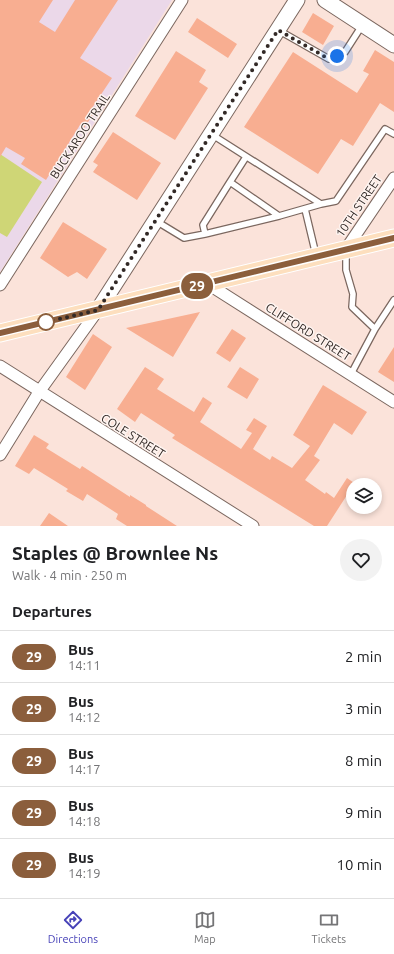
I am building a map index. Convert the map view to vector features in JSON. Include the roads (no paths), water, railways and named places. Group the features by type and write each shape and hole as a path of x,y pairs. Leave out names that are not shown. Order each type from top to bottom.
{"main road":[{"path":"98,310 297,0"},
{"path":"325,0 394,45"},
{"path":"0,333 394,238"}],"street":[{"name":"BUCKAROO TRAIL","path":"0,285 182,0"},
{"name":"10TH STREET","path":"346,249 394,178"},
{"name":"CLIFFORD STREET","path":"208,284 394,402"},
{"path":"0,455 39,392 98,310"},
{"name":"COLE STREET","path":"0,366 253,526"}],"lane":[{"path":"278,30 329,59 346,52 362,24"},
{"path":"156,220 184,238 336,201 385,129 394,134"},
{"path":"211,134 322,204"},
{"path":"205,234 203,225 246,157"},
{"path":"230,182 279,216"},
{"path":"305,209 317,257"},
{"path":"346,249 346,270 354,294 352,307 375,329"},
{"path":"351,374 375,329 394,300"}]}
